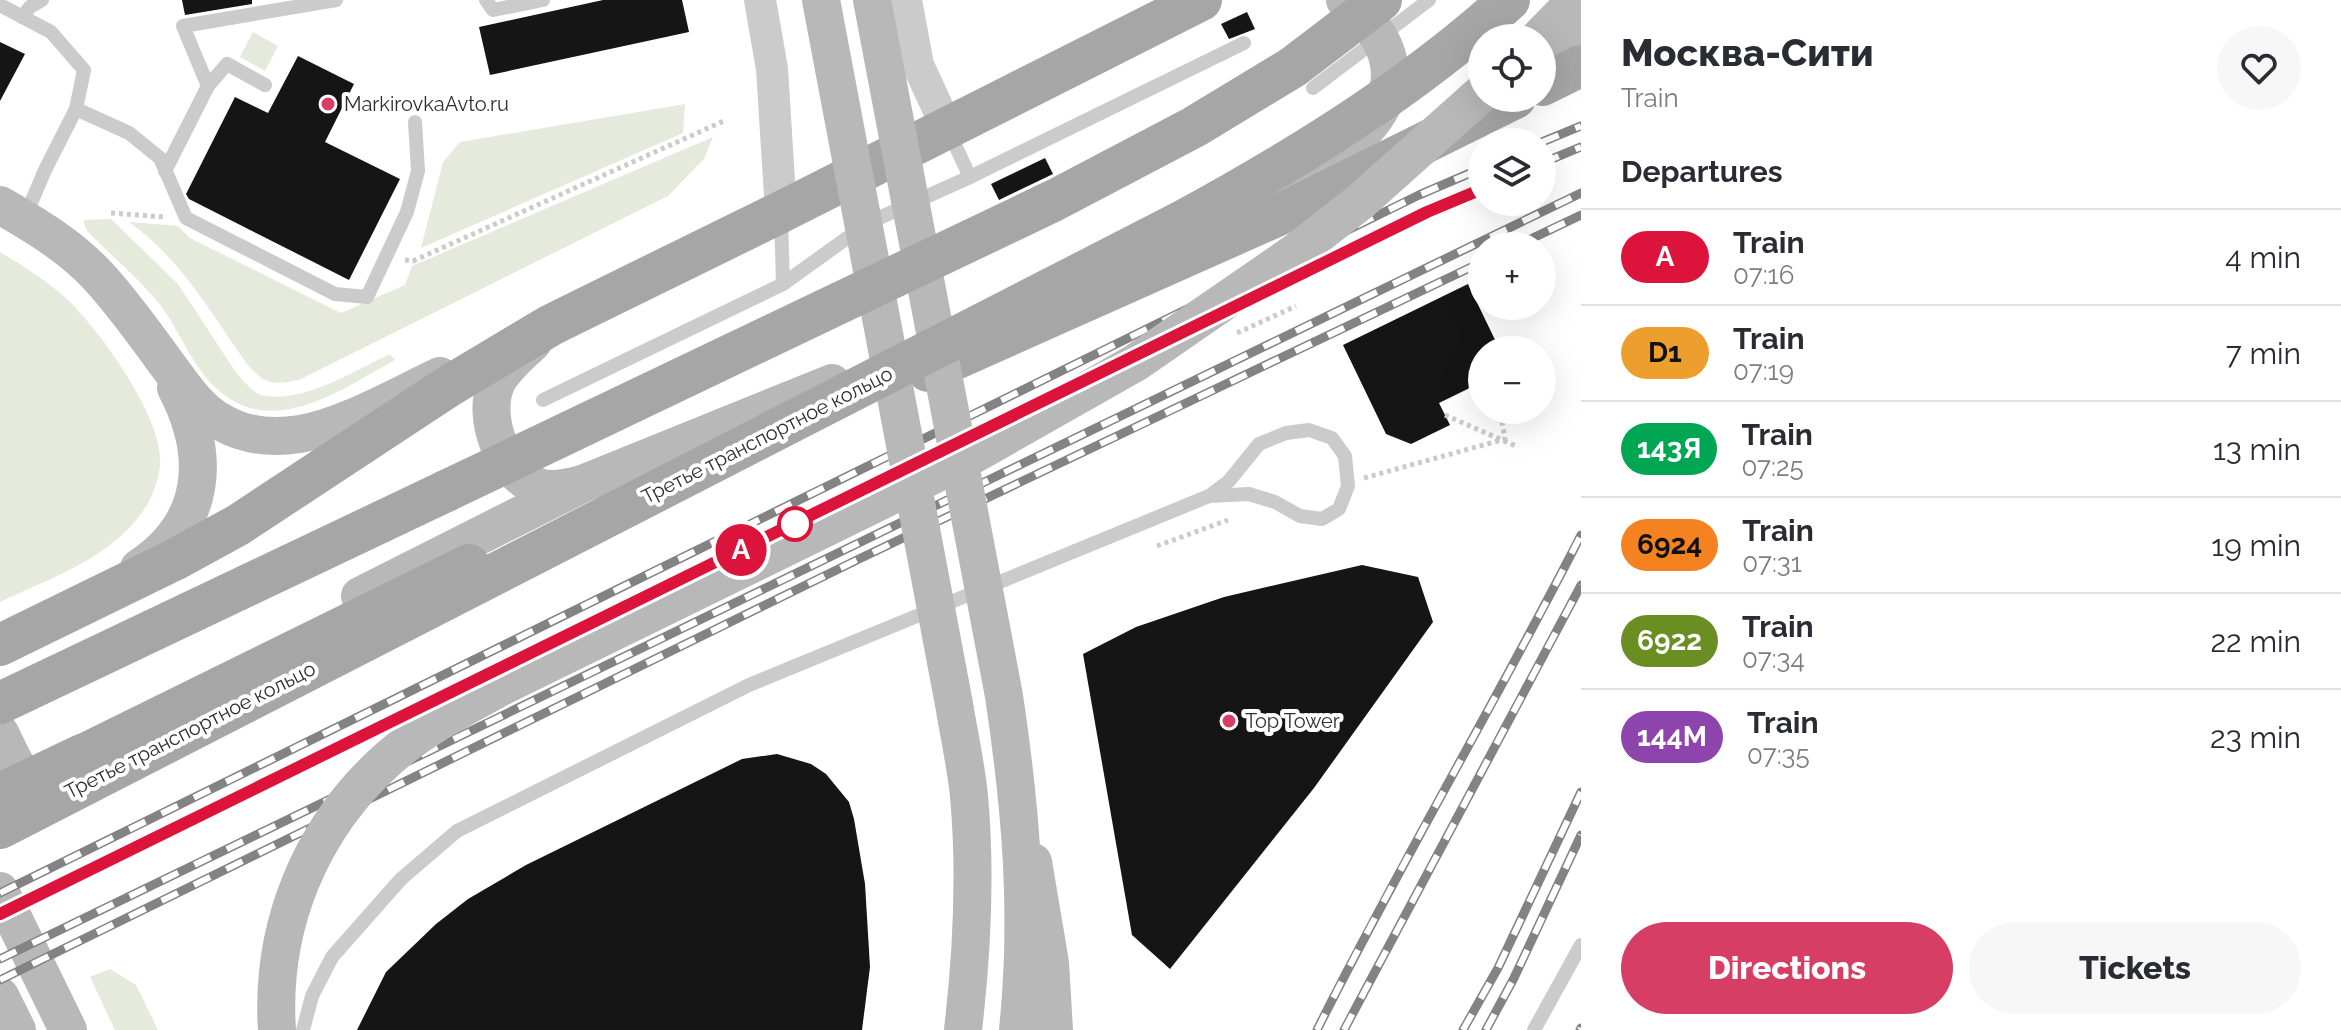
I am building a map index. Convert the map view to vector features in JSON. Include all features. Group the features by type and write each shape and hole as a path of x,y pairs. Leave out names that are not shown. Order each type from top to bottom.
{"main road":[{"path":"821,0 949,673 969,795 973,882 969,982 963,1030"},
{"path":"872,0 1045,927 1054,1030"},
{"path":"12,211 63,245 96,274 196,402 209,414 240,430 260,435 301,434 341,421 551,325 1201,0"},
{"path":"1345,0 1369,23 1390,18"},
{"name":"Третье транспортное кольцо","path":"0,828 1196,214 1261,178 1420,74 1509,0"},
{"path":"1553,24 1576,0"},
{"path":"1283,203 1370,127 1385,104 1391,79 1387,55 1390,18"},
{"path":"0,703 1055,200 1194,127 1293,67 1390,18"},
{"path":"1556,53 1581,39"},
{"path":"1556,78 1581,66"},
{"path":"0,794 79,747 582,484 947,338 1163,244 1283,203 1468,102"},
{"path":"277,1030 275,1004 279,955 290,906 305,869 342,808 391,756 458,710 503,686 964,460 1135,363 1296,252 1373,191 1468,106"},
{"path":"0,775 79,747 590,506 953,361 1283,203 1484,112"},
{"path":"551,325 513,362 496,384 492,407 495,430 502,453 517,472 535,486 555,490 582,484"},
{"path":"0,645 174,560 238,525 449,386 551,325"},
{"path":"51,619 150,561 168,547 188,514 198,472 194,437 182,399 149,340"},
{"path":"0,733 24,779 40,791 58,794 94,784 160,754 840,405"},
{"path":"1016,776 1025,919 1018,1030"},
{"path":"0,891 68,1030"},
{"path":"0,996 17,1030"}],"street":[{"path":"760,0 772,69 781,212"},
{"path":"906,0 918,65 947,128"}],"lane":[{"path":"22,17 30,7 42,0"},
{"path":"208,86 183,26 336,0"},
{"path":"486,0 493,10 543,0"},
{"path":"1390,18 1398,0"},
{"path":"1313,88 1390,18 1429,0"},
{"path":"0,5 51,32 84,70 76,109 45,170 12,211"},
{"path":"543,400 783,284 868,223 970,177 1244,43"},
{"path":"165,171 208,86 227,64 265,85"},
{"path":"76,109 129,133 160,158 186,218 335,294 367,297 407,212 418,171 415,122"},
{"path":"947,128 970,177"},
{"path":"781,212 783,284"},
{"path":"303,1030 312,996 332,957 401,879 457,831 749,685 1209,496 1229,481 1259,444 1286,433 1309,430 1332,438 1345,456 1348,482 1339,509 1322,519 1300,516 1275,502 1249,494 1209,496"},
{"path":"1534,1030 1581,945"}],"path":[{"path":"385,259 413,261 726,120"},
{"path":"111,213 186,218"},
{"path":"1225,338 1296,306"},
{"path":"1445,415 1518,447"},
{"path":"1502,424 1505,439"},
{"path":"1348,482 1505,439"},
{"path":"1157,546 1228,520"}],"shaded area":[{"path":"253,32 278,46 265,71 240,57"},
{"path":"685,104 683,133 421,248 443,162 460,142"},
{"path":"713,137 704,159 668,196 290,382 270,382 253,371 180,270 129,222 178,226 190,238 341,313 405,285 412,266"},
{"path":"111,219 178,284 237,374 258,393 282,397 298,394 314,390 390,354 395,360 330,396 307,405 283,410 260,410 238,403 208,379 161,306 87,231 83,220"},
{"path":"0,252 62,295 98,334 142,402 159,446 160,465 152,496 129,528 114,542 78,566 0,602"},
{"path":"110,969 136,985 158,1030 115,1030 90,977"}],"building":[{"path":"182,0 252,0 252,4 185,15"},
{"path":"603,0 682,0 689,32 490,75 479,27"},
{"path":"1247,12 1255,29 1229,39 1221,24"},
{"path":"0,42 25,54 0,101"},
{"path":"298,56 354,84 325,142 400,179 349,280 189,199 186,194 235,97 268,113"},
{"path":"1045,158 1053,174 999,200 991,184"},
{"path":"1468,284 1468,320 1485,320 1493,336 1468,336 1468,389 1439,403 1450,425 1411,444 1386,434 1343,345"},
{"name":"Top Tower","path":"1362,565 1418,577 1433,622 1314,788 1170,969 1132,935 1083,654 1136,627 1224,597"},
{"path":"777,754 811,764 826,774 849,802 865,884 870,967 862,1030 357,1030 386,972 436,924 468,899 526,865 742,759"}],"railway":[{"path":"1556,136 1581,126"},
{"path":"1556,157 1581,147"},
{"path":"0,893 1419,195 1468,174"},
{"path":"0,959 1581,193"},
{"path":"0,914 1427,212 1468,195"},
{"path":"1545,232 1581,215"},
{"path":"0,980 861,558 1468,269"},
{"path":"1317,1030 1581,535"},
{"path":"1344,1030 1581,585"},
{"path":"1463,1030 1498,968 1581,792"},
{"path":"1486,1030 1581,835"}],"train":[{"name":"A","path":"0,914 1427,212 1468,195"}],"place":[{"name":"MarkirovkaAvto.ru","path":"328,104"},
{"name":"Top Tower","path":"1229,721"}]}
